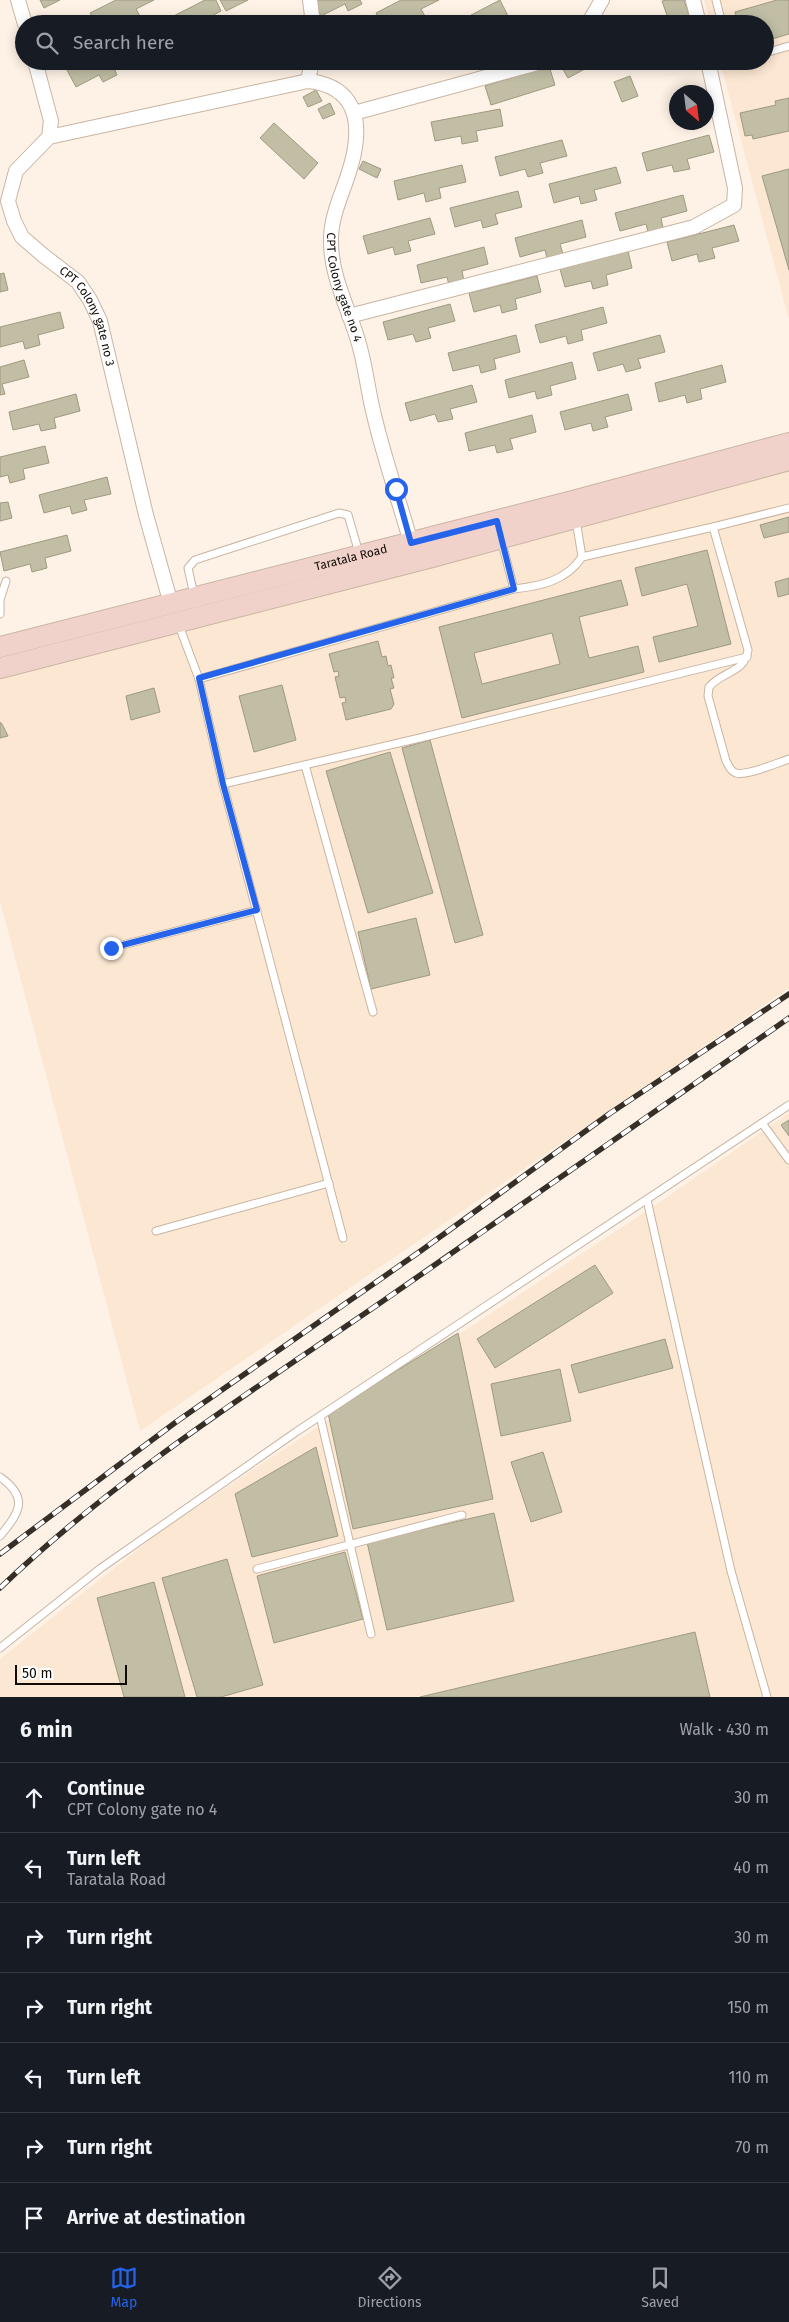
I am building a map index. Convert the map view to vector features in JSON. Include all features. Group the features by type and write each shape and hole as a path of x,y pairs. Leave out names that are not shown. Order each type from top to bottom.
{"main road":[{"path":"574,510 789,443"},
{"path":"0,668 178,623 574,510 789,460"},
{"name":"Taratala Road","path":"0,648 411,543 499,530"}],"street":[{"path":"18,0 22,15"},
{"path":"310,0 312,15"},
{"path":"593,15 602,0"},
{"path":"693,0 697,15"},
{"path":"38,70 52,121 49,136 308,81 325,83 346,97 354,113 512,70"},
{"path":"308,81 310,70"},
{"path":"349,316 694,227 734,205 735,188 710,70"},
{"name":"CPT Colony gate no 4","path":"354,113 355,148 332,224 330,244 336,275 359,345 374,416 411,543"},
{"name":"CPT Colony gate no 3","path":"49,136 16,171 4,203 22,237 78,282 90,300 100,322 146,515 171,604"}],"lane":[{"path":"716,0 720,15"},
{"path":"774,50 789,46"},
{"path":"582,557 713,528 789,508"},
{"path":"199,678 514,589 552,582 576,566 582,557 574,510"},
{"path":"195,598 188,568 195,560 339,513 348,515 360,556"},
{"path":"713,528 746,640 747,657 744,664 722,676 709,687 708,696 726,761 731,771 737,774 789,759"},
{"path":"499,530 514,589"},
{"path":"0,614 0,600 6,581"},
{"path":"178,623 199,678 223,784 343,1238"},
{"path":"223,784 747,657"},
{"path":"305,765 373,1012"},
{"path":"111,948 257,910"},
{"path":"0,1648 101,1568 320,1416 789,1105"},
{"path":"762,1123 789,1160"},
{"path":"156,1231 329,1183"},
{"path":"647,1200 731,1571 767,1697"},
{"path":"320,1416 371,1634"},
{"path":"0,1477 12,1488 18,1497 19,1508 15,1517 0,1536"},
{"path":"257,1570 462,1516"}],"shaded area":[{"path":"704,0 789,0 789,320 722,70 774,70 774,15 708,15"},
{"path":"789,467 789,988 140,1431 0,901 0,678"},
{"path":"789,1113 789,1697 0,1697 0,1659 166,1527 651,1208"}],"building":[{"path":"40,0 60,0 44,8"},
{"path":"116,0 154,0 136,9 139,15 91,15 90,13"},
{"path":"205,0 216,0 221,11 214,15 176,15"},
{"path":"220,0 248,0 226,11"},
{"path":"313,0 360,0 362,4 348,11 345,4 320,15"},
{"path":"401,0 439,0 421,9 424,15 377,15 376,13"},
{"path":"500,0 508,15 471,15"},
{"path":"684,0 689,15 667,15 662,1"},
{"path":"777,0 789,0 789,34 774,38 774,15 736,15 735,12"},
{"path":"67,70 115,70 117,75 103,82 99,75 76,87"},
{"path":"536,70 550,70 555,85 491,105 485,86"},
{"path":"563,70 583,70 568,78"},
{"path":"630,76 638,96 622,102 614,82"},
{"path":"316,90 322,101 308,107 303,97"},
{"path":"789,98 789,131 753,139 752,135 745,136 740,113 776,105 775,101"},
{"path":"330,103 335,114 323,119 318,109"},
{"path":"500,109 503,126 476,131 478,141 462,144 461,136 435,141 431,122"},
{"path":"274,123 318,163 304,179 260,138"},
{"path":"709,135 714,152 687,159 690,169 674,172 672,165 647,171 642,153"},
{"path":"562,140 567,156 540,163 543,173 528,177 525,169 500,176 495,157"},
{"path":"363,161 381,169 377,178 359,169"},
{"path":"462,165 466,182 439,188 441,198 426,202 424,193 398,200 394,181"},
{"path":"616,167 621,183 594,190 597,200 581,204 579,196 554,203 549,184"},
{"path":"789,169 789,270 762,176"},
{"path":"518,191 522,207 495,214 498,224 483,228 481,220 455,227 450,208"},
{"path":"683,195 687,211 661,218 663,228 648,232 646,224 620,231 615,213"},
{"path":"430,218 435,234 408,241 411,251 395,255 393,247 368,254 363,236"},
{"path":"582,220 586,237 560,244 563,254 547,258 545,250 520,257 515,238"},
{"path":"734,225 739,241 712,248 715,258 699,262 697,254 672,261 667,242"},
{"path":"484,247 488,264 462,271 464,281 449,285 447,277 421,283 417,265"},
{"path":"628,251 632,268 606,275 608,285 593,289 591,281 565,287 560,269"},
{"path":"4,273 8,290 0,292 0,274"},
{"path":"537,276 541,292 515,299 517,309 502,313 500,305 474,312 469,293"},
{"path":"450,304 455,321 428,328 431,338 416,342 413,334 388,340 383,322"},
{"path":"603,307 607,323 581,330 583,340 568,344 566,336 540,343 535,325"},
{"path":"60,312 64,328 38,335 40,345 25,349 23,341 0,347 0,327"},
{"path":"516,335 520,352 494,359 496,369 481,373 479,365 453,371 448,353"},
{"path":"660,335 665,352 638,359 641,368 626,372 623,364 598,371 593,353"},
{"path":"24,360 29,377 2,384 5,394 0,395 0,367"},
{"path":"572,362 576,379 550,386 552,395 537,399 535,391 509,398 505,380"},
{"path":"722,365 726,382 700,389 702,399 687,403 685,395 659,402 655,383"},
{"path":"472,385 477,402 450,409 453,419 438,422 435,414 410,421 405,403"},
{"path":"76,394 80,411 54,418 56,428 41,431 39,424 13,430 9,412"},
{"path":"628,394 632,410 605,417 608,427 593,431 591,423 565,430 560,412"},
{"path":"532,415 536,432 510,439 513,449 497,453 495,445 469,451 465,433"},
{"path":"45,446 49,463 23,469 25,479 10,483 8,475 0,477 0,457"},
{"path":"107,477 111,494 84,500 87,510 72,514 70,506 44,513 39,495"},
{"path":"8,502 12,518 0,521 0,503"},
{"path":"789,517 789,532 764,538 760,525"},
{"path":"67,535 71,551 45,558 47,568 32,572 30,564 4,571 0,552"},
{"path":"707,550 731,644 659,662 653,637 698,626 687,584 642,596 635,568"},
{"path":"789,578 789,594 778,597 775,582"},
{"path":"621,580 628,605 579,617 589,658 638,646 644,672 462,718 439,627","holes":["552,633 560,664 482,684 474,653"]},
{"path":"378,641 382,657 386,656 388,666 391,665 394,678 391,678 394,688 390,689 394,704 391,709 346,720 342,703 346,702 345,697 340,698 335,677 339,676 338,671 334,672 329,654"},
{"path":"282,685 296,740 254,752 239,696"},
{"path":"154,688 160,712 131,720 126,696"},
{"path":"0,722 2,724 8,736 0,738"},
{"path":"430,740 483,935 455,943 402,748"},
{"path":"390,752 433,893 368,913 326,771"},
{"path":"416,918 430,975 371,989 358,932"},
{"path":"789,1120 789,1136 781,1125"},
{"path":"595,1265 613,1293 495,1368 477,1339"},
{"path":"458,1333 493,1499 353,1529 328,1413"},
{"path":"665,1339 673,1368 579,1393 571,1365"},
{"path":"560,1369 571,1421 501,1436 491,1384"},
{"path":"316,1447 338,1536 252,1557 235,1494"},
{"path":"543,1452 562,1512 531,1522 511,1462"},
{"path":"494,1513 514,1601 387,1630 367,1542"},
{"path":"345,1552 363,1619 274,1643 257,1576"},
{"path":"227,1559 263,1685 221,1697 197,1697 162,1578"},
{"path":"154,1582 185,1697 124,1697 97,1598"},
{"path":"695,1632 710,1697 420,1697"}],"railway":[{"path":"0,1554 176,1422 422,1250 609,1114 789,994"},
{"path":"0,1588 44,1547 90,1509 186,1437 789,1018"}],"route":[{"path":"111,948 257,910 223,784 199,678 514,589 497,521 411,543 396,489"}]}
